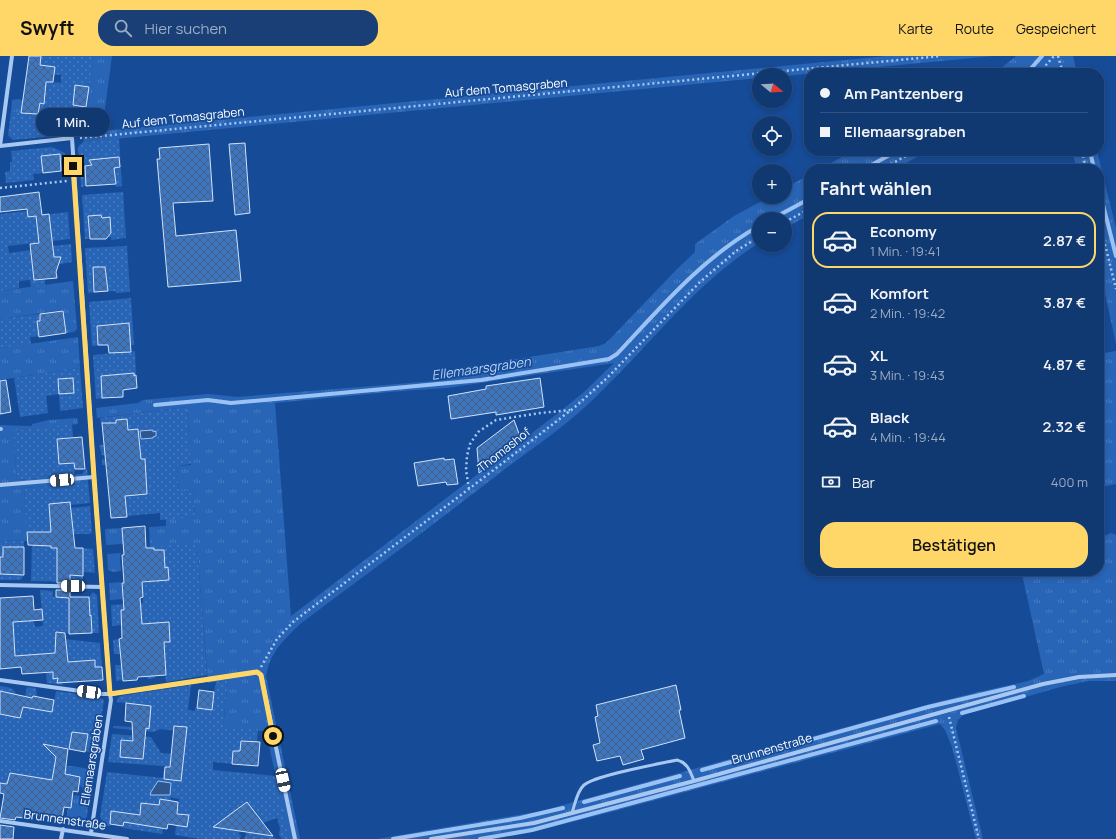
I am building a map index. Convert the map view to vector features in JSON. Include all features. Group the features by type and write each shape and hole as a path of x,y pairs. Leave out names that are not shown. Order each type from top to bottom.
{"street":[{"path":"12,56 0,146 72,138"},
{"name":"Ellemaarsgraben","path":"72,138 94,477 111,700 91,834"},
{"path":"0,485 94,477"},
{"path":"0,585 102,587"},
{"path":"0,680 110,694 257,672 261,675 295,839"},
{"name":"Brunnenstraße","path":"431,839 534,822 572,813 1061,680 1116,675"},
{"name":"Brunnenstraße","path":"0,821 127,839"},
{"path":"61,839 63,829"}],"lane":[{"path":"572,813 579,792 584,785 592,780 677,760 687,765 694,781"}],"path":[{"name":"Auf dem Tomasgraben","path":"814,68 941,56"},
{"path":"1044,68 1054,56"},
{"path":"1058,56 1062,68"},
{"name":"Auf dem Tomasgraben","path":"72,138 804,69"},
{"path":"891,164 906,156"},
{"path":"0,188 74,180"},
{"path":"792,218 804,212"},
{"path":"1104,240 1116,289"},
{"name":"Thomashof","path":"257,672 277,639 293,622 469,489 570,410 607,378 700,282 736,251 752,241"},
{"path":"469,489 466,470 466,456 470,444 478,432 496,420 570,410"},
{"path":"947,710 979,839"}],"green space":[{"path":"29,56 94,56 84,133 13,140 8,135 11,112 21,113 24,91 37,93 38,80 61,83 61,75 39,73 39,75 27,73"},
{"path":"94,56 112,56 102,131 752,69 752,79 83,142"},
{"path":"887,56 993,56 868,68 804,68 804,74 792,75 792,68 761,68"},
{"path":"1016,56 1073,56 1076,68 1001,68"},
{"path":"19,99 23,101 21,113 11,112 12,100"},
{"path":"119,138 122,186 116,187 113,158 105,158 106,165 85,166 86,186 81,187 78,147 83,142"},
{"path":"52,147 65,153 67,169 65,171 33,174 34,180 6,183 5,172 10,171 10,162 12,162 11,151"},
{"path":"844,156 919,156 904,164 829,164"},
{"path":"1073,156 1098,156 1100,164 1076,164"},
{"path":"804,178 804,218 792,224 792,212 752,212 752,248 733,261 708,282 594,399 553,434 300,624 278,647 271,660 266,676 300,839 289,839 266,731 223,728 228,680 208,683 197,545 150,548 149,527 166,526 166,519 195,517 193,491 179,492 177,466 191,465 187,407 97,418 96,408 138,403 143,400 208,394 237,397 447,380 447,370 599,346 606,343 695,252 695,244 734,216 756,204 792,204 792,184","holes":["614,363 584,392 557,414 291,616 275,403 447,388"]},
{"path":"1104,179 1116,228 1116,344 1104,289"},
{"path":"123,192 126,238 111,240 111,237 85,239 82,195"},
{"path":"27,211 28,217 68,212 70,239 8,246 9,253 31,250 40,279 45,279 45,285 31,287 30,280 19,281 19,288 0,291 0,214"},
{"path":"71,244 72,262 55,265 53,246"},
{"path":"127,246 130,292 116,293 115,291 88,293 85,248"},
{"path":"73,281 77,329 74,332 66,333 63,310 0,319 0,291"},
{"path":"131,298 134,345 119,346 118,344 92,346 89,302"},
{"path":"39,314 43,336 30,337 31,344 0,348 0,319"},
{"path":"78,337 80,368 0,380 0,348"},
{"path":"135,351 136,375 122,377 123,397 96,399 93,355"},
{"path":"1116,351 1116,484 1104,487 1104,353"},
{"path":"80,368 83,408 60,411 59,394 46,396 48,413 20,417 14,378"},
{"path":"187,407 191,464 177,466 179,492 193,491 195,517 160,520 160,513 127,516 121,464 102,465 102,459 105,459 105,456 102,455 99,445 139,442 138,429 128,430 129,437 101,424 100,418"},
{"path":"77,418 78,424 13,431 17,480 82,474 87,468 88,482 24,488 28,541 0,540 0,425 32,426 32,424 49,420"},
{"path":"72,424 73,437 57,439 59,464 74,463 74,475 17,480 13,431"},
{"path":"88,482 90,503 70,505 70,502 49,504 51,532 27,532 24,488"},
{"path":"90,506 92,532 90,534 70,534 73,530 71,508"},
{"path":"122,528 123,544 106,545 105,529"},
{"path":"1111,533 1116,535 1116,681 1088,681 1060,687 963,715 958,720 956,728 983,839 976,839 952,747 945,730 940,724 528,833 493,839 377,839 541,811 926,705 1028,681 1044,674 1022,576 1104,576 1104,536"},
{"path":"0,540 24,541 24,575 21,580 0,580"},
{"path":"32,541 51,542 51,548 66,549 57,564 57,575 83,576 82,582 31,581"},
{"path":"197,544 207,675 166,682 165,670 155,670 155,678 147,679 146,663 122,625 112,626 111,605 143,603 142,583 163,580 141,549 123,550 123,548"},
{"path":"83,548 93,549 95,573 83,572"},
{"path":"122,553 120,555 121,571 113,572 108,570 107,554"},
{"path":"121,582 123,599 110,600 109,583"},
{"path":"40,590 53,591 53,597 69,598 69,633 56,632 56,638 100,643 102,667 95,667 95,661 74,672 73,661 68,662 61,678 63,685 47,683 46,672 22,674 21,657 15,657 9,609 34,620 35,627 43,626"},
{"path":"93,592 97,595 99,633 92,633 89,597"},
{"path":"119,639 120,652 123,652 123,654 114,654 113,640"},
{"path":"115,665 122,665 123,680 116,681"},
{"path":"228,680 223,727 258,730 255,766 213,762 213,770 276,776 289,839 282,839 279,835 280,828 277,818 263,823 273,837 277,839 244,839 247,832 240,827 240,839 200,839 175,835 179,799 171,797 167,829 163,828 162,834 123,828 125,813 112,811 110,826 106,826 100,817 107,772 163,778 163,771 176,767 108,762 112,734 151,737 161,753 183,755 186,732 160,729 154,732 113,728 113,726 149,728 149,723 125,721 126,703 117,702 117,699 120,696 191,685 188,710 195,711 195,708 197,708 199,690 214,692 216,682"},
{"path":"0,686 12,689 16,694 0,691"},
{"path":"27,687 36,688 37,697 33,696 31,708 52,712 56,691 100,697 104,700 96,753 59,747 54,766 73,766 71,775 57,790 0,783 0,713 20,718"},
{"path":"73,766 93,770 90,794 83,793 83,789 79,784 80,777 71,775"},
{"path":"73,795 89,797 87,817 80,822 66,820 68,807 71,808"}],"shaded area":[{"path":"153,430 153,432 156,431 156,436 153,438 141,439 140,431"},
{"path":"158,781 171,783 170,795 150,795"}],"building":[{"path":"29,56 41,56 40,65 55,67 53,82 46,82 44,104 40,103 38,114 21,113"},
{"path":"75,85 89,87 86,107 73,105"},
{"path":"245,143 250,213 235,215 229,144"},
{"path":"209,144 213,201 173,203 176,236 236,230 241,281 168,287 157,159 160,159 159,148"},
{"path":"60,154 61,171 43,173 41,156"},
{"path":"119,157 120,167 114,168 116,184 86,186 85,166 92,165 89,160"},
{"path":"39,192 42,215 49,214 54,257 61,257 56,272 57,278 34,280 30,244 39,243 36,216 28,217 27,209 0,212 0,197"},
{"path":"101,215 102,218 110,217 111,233 106,239 90,239 88,216"},
{"path":"93,267 105,267 108,291 94,292"},
{"path":"63,311 66,333 39,337 37,321 40,321 40,314"},
{"path":"129,323 131,352 109,353 108,345 98,345 97,326"},
{"path":"134,373 134,376 136,375 137,388 123,390 123,397 102,398 101,376"},
{"path":"73,378 74,393 59,394 58,379"},
{"path":"540,378 544,407 496,415 496,412 451,419 448,396 486,389 486,386"},
{"path":"6,380 11,412 0,414 0,381"},
{"path":"127,419 128,430 138,429 141,459 145,459 147,494 125,496 127,517 111,518 102,423 116,423 116,420"},
{"path":"514,420 521,439 479,473 477,448"},
{"path":"82,437 85,469 75,469 74,463 59,464 57,439"},
{"path":"444,458 444,460 454,459 458,484 447,485 446,482 418,486 414,463"},
{"path":"70,502 75,548 83,548 83,576 70,575 70,583 57,583 57,548 51,548 51,546 28,545 27,532 51,532 49,504"},
{"path":"145,526 146,548 164,550 165,568 168,567 169,580 142,582 143,597 140,598 142,624 169,622 170,642 164,642 166,675 138,677 137,680 123,681 119,639 122,638 121,610 124,610 122,555 124,555 122,528"},
{"path":"3,547 24,547 24,575 0,574 0,557 3,557"},
{"path":"56,590 70,590 70,597 89,597 92,633 69,634 69,598 56,597"},
{"path":"33,596 34,610 42,609 43,620 13,622 15,656 55,653 56,632 65,633 68,662 95,660 95,667 102,667 103,680 57,683 58,678 53,679 53,672 22,674 21,667 0,669 0,598"},
{"path":"676,685 681,710 679,710 685,738 641,750 644,759 623,765 620,756 597,761 593,745 600,743 595,717 598,716 596,705"},
{"path":"199,690 214,692 212,710 197,708"},
{"path":"0,691 32,698 33,696 54,700 52,712 23,707 20,718 0,714"},
{"path":"126,703 151,706 149,729 146,728 143,759 120,757 121,740 133,741 132,722 125,721"},
{"path":"174,726 187,727 181,781 164,779 165,767 170,767"},
{"path":"72,732 88,734 85,752 69,749"},
{"path":"241,741 260,742 258,766 232,764 233,751 240,751"},
{"path":"43,744 68,749 65,774 80,777 78,792 73,791 71,808 64,807 62,819 34,815 33,819 16,817 15,820 0,818 4,794 0,793 0,783 7,784 10,773 52,780 56,757"},
{"path":"160,799 178,802 177,814 189,815 187,827 168,824 167,829 124,822 123,826 110,824 111,811 140,815 141,803 159,805"},
{"path":"247,802 263,823 273,836 213,827"},
{"path":"0,825 14,827 13,839 0,839"}],"waterway":[{"name":"Ellemaarsgraben","path":"1031,68 1042,56"},
{"name":"Ellemaarsgraben","path":"873,164 888,156"},
{"path":"1091,156 1093,164"},
{"name":"Ellemaarsgraben","path":"785,212 804,202"},
{"path":"1104,209 1116,256"},
{"name":"Ellemaarsgraben","path":"155,405 208,400 231,403 481,380 609,359 617,354 683,284 719,253 752,230"},
{"path":"702,770 928,707 1014,687"},
{"path":"962,713 1024,696"},
{"path":"480,839 532,830 936,721"},
{"path":"584,802 680,776"},
{"path":"393,839 520,818 563,808"}],"route":[{"path":"73,166 110,694 257,672 261,675 273,736"}]}
